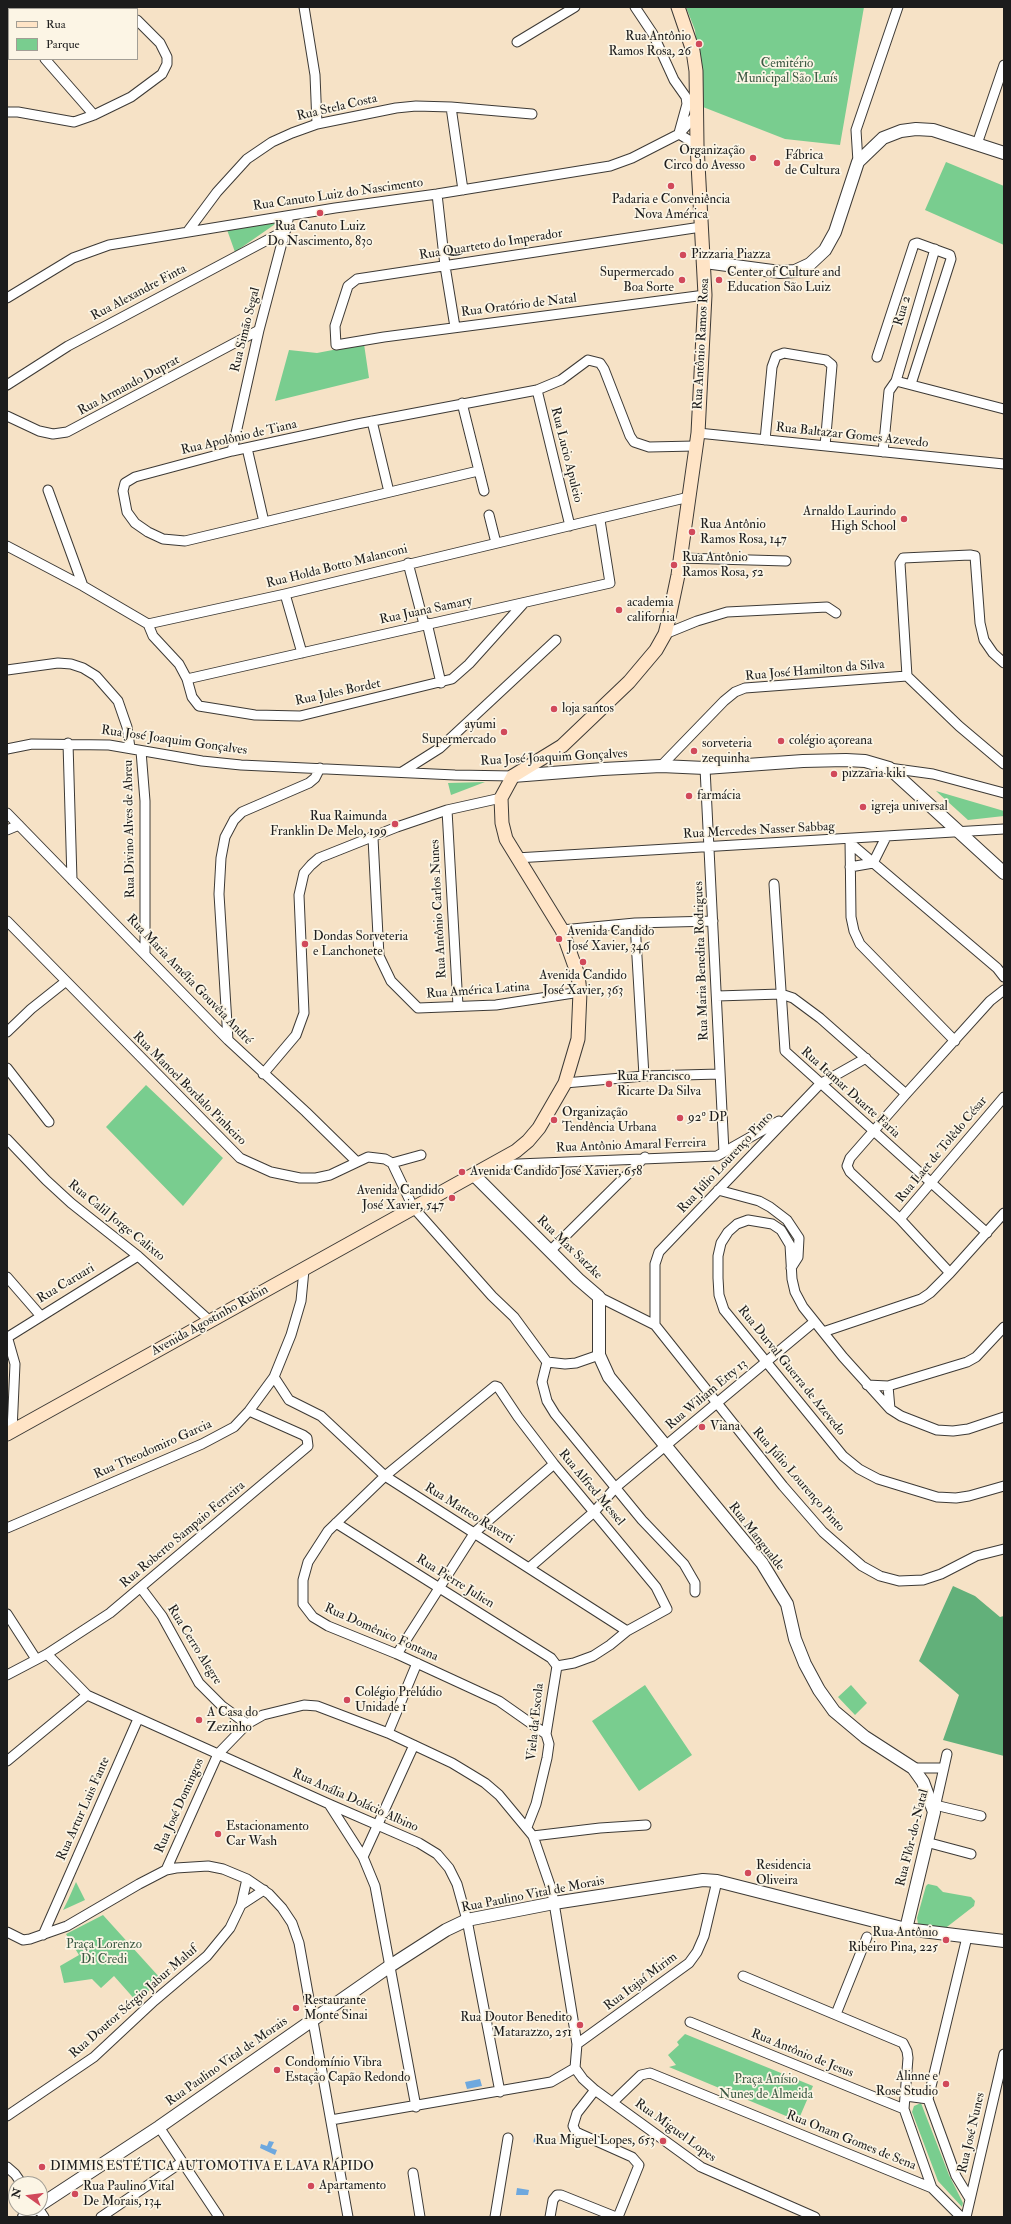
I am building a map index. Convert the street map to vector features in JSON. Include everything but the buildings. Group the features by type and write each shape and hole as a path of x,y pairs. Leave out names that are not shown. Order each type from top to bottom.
{"main road":[{"name":"Rua Antônio Ramos Rosa","path":"513,776 562,746 590,721 629,682 656,650 665,634 680,558 698,433 706,295 697,145 696,71 693,51 678,7"},
{"path":"501,798 513,776"},
{"name":"Avenida Agostinho Rubin","path":"10,1433 304,1270 413,1207 492,1166 528,1141 555,1104 565,1083 578,1039 580,992 575,964 562,930 516,858 506,839 502,824 501,798"}],"street":[{"path":"304,7 315,75 317,124"},
{"path":"517,42 575,7"},
{"path":"635,7 653,34 674,80 686,97 687,104 679,134 697,145"},
{"path":"705,262 780,272 795,271 810,264 825,250 835,232 858,162 856,130 898,7"},
{"path":"7,112 18,112 70,122 94,115 131,97 162,74 167,64 167,57 160,43 138,21"},
{"path":"46,60 94,115"},
{"path":"977,144 1004,65"},
{"path":"451,106 463,190"},
{"name":"Rua Stela Costa","path":"188,231 217,192 247,159 272,142 317,124 396,108 451,106 532,114"},
{"name":"Rua Canuto Luiz do Nascimento","path":"7,298 91,250 109,245 188,231 463,190 610,166 632,158 679,134 696,115"},
{"path":"858,162 883,138 901,131 916,129 933,130 1004,153"},
{"path":"437,194 445,266 455,327"},
{"name":"Rua Simão Segal","path":"232,451 259,330 289,216"},
{"name":"Rua Quarteto do Imperador","path":"336,345 335,326 351,282 364,278 701,227"},
{"name":"Rua Alexandre Finta","path":"7,385 68,346 286,230"},
{"name":"Rua 2","path":"877,357 913,246 917,243 935,249 896,381 889,391 883,452"},
{"path":"911,384 951,259 950,255 935,249"},
{"name":"Rua Oratório de Natal","path":"336,345 455,327 706,295"},
{"name":"Rua Armando Duprat","path":"7,416 39,431 53,434 67,432 259,330"},
{"path":"765,440 772,367 776,356 784,353 826,360 832,365 825,446"},
{"name":"Rua Apolônio de Tiana","path":"478,471 185,541 174,542 148,532 135,523 127,512 122,491 125,483 129,479 232,451 462,403 537,390 560,380 582,363 594,361 600,363 604,369 630,436 634,442 649,447 695,446"},
{"path":"896,381 1004,408"},
{"name":"Rua Lucio Apuleio","path":"537,390 570,526"},
{"path":"462,403 484,491"},
{"path":"372,421 389,492"},
{"name":"Rua Baltazar Gomes Azevedo","path":"698,433 1004,464"},
{"path":"247,448 264,522"},
{"path":"48,490 84,586"},
{"name":"Rua Holda Botto Malanconi","path":"148,624 285,594 408,563 600,520 689,497"},
{"path":"489,515 496,543"},
{"name":"Rua Juana Samary","path":"187,679 426,624 523,604 610,583 600,520"},
{"path":"7,546 84,586 148,624"},
{"path":"1004,663 993,653 984,640 980,623 975,556 903,558 900,563 907,676 959,726 1004,764"},
{"path":"680,558 786,561"},
{"path":"408,563 441,683"},
{"path":"285,594 302,653"},
{"name":"Rua Jules Bordet","path":"148,624 154,636 178,664 187,679 192,697 199,706 255,715 281,717 323,712 441,683 462,672 523,604"},
{"path":"665,634 697,621 727,612 827,607 836,613"},
{"path":"402,772 444,744 556,640"},
{"path":"7,670 58,663 71,664 83,668 96,676 118,701 128,727 130,748"},
{"name":"Rua José Hamilton da Silva","path":"660,766 724,701 735,692 746,688 907,676"},
{"path":"68,743 72,880"},
{"name":"Rua José Joaquim Gonçalves","path":"7,749 32,744 68,743 109,745 241,765 513,776 583,770 660,766 705,768 846,760 865,761 889,768 933,774 1004,793"},
{"name":"Rua Divino Alves de Abreu","path":"141,751 145,801 145,954"},
{"path":"228,1040 220,894 221,864 225,837 234,820 242,812 308,782 315,778 320,768"},
{"name":"Rua Maria Benedita Rodrigues","path":"705,768 724,1152"},
{"path":"889,768 1004,873"},
{"path":"263,1074 296,1035 304,1013 299,895 304,874 319,858 447,810 501,798"},
{"name":"Rua Antônio Carlos Nunes","path":"447,810 458,1006"},
{"name":"Rua Maria Amélia Gouvêia André","path":"7,813 228,1040 263,1074 306,1112 356,1161"},
{"path":"7,830 19,825"},
{"name":"Rua Mercedes Nasser Sabbag","path":"516,858 710,845 850,841 1004,829"},
{"path":"873,863 886,837"},
{"name":"Rua América Latina","path":"373,838 379,956 383,968 391,981 418,1008 496,1005 524,1002 580,992"},
{"path":"850,841 873,863 997,968 1004,977"},
{"path":"850,841 851,917 854,931 860,944 955,1041"},
{"path":"850,866 873,863"},
{"name":"Rua Itamar Duarte Faria","path":"774,884 785,1051 986,1233"},
{"name":"Rua Manoel Bordalo Pinheiro","path":"7,921 65,982 240,1158 271,1172 308,1178 330,1175 356,1161 368,1157 377,1157 392,1163"},
{"path":"562,930 636,923 713,921"},
{"path":"636,923 644,1076"},
{"path":"7,1032 31,1009 65,982"},
{"path":"950,1273 927,1250 900,1219 848,1169 850,1158 872,1131 990,1001 1004,990"},
{"path":"717,996 781,994 793,998 866,1058 906,1094"},
{"name":"Rua Júlio Lourenço Pinto","path":"866,1058 820,1084 660,1252 656,1258 655,1324 716,1404 823,1532 862,1566 880,1576 899,1581 923,1580 940,1574 976,1556 1004,1549"},
{"path":"7,1068 49,1122"},
{"path":"565,1083 644,1076 720,1074"},
{"name":"Rua Laet de Tolêdo César","path":"900,1219 1004,1097"},
{"name":"Rua Antônio Amaral Ferreira","path":"492,1166 645,1157 717,1156 786,1118"},
{"name":"Rua Calil Jorge Calixto","path":"7,1139 46,1180 71,1203 138,1256 210,1321"},
{"path":"421,1155 392,1163 413,1207 492,1296 523,1327 547,1362 570,1364 600,1355"},
{"path":"550,1251 645,1157"},
{"name":"Rua Max Satzke","path":"474,1175 550,1251 599,1297 600,1355"},
{"path":"718,1190 759,1202 770,1207 787,1220 799,1238 800,1248 791,1268"},
{"path":"822,1332 912,1304 930,1293 1004,1213"},
{"name":"Rua Durval Guerra de Azevedo","path":"1004,1417 968,1429 953,1431 937,1430 901,1416 890,1409 867,1385 822,1332 795,1292 791,1268 790,1245 787,1238 772,1224 748,1220 737,1224 728,1232 721,1243 718,1256 719,1295 724,1310 768,1362 843,1456 859,1469 902,1487 937,1497 956,1498 969,1496 1004,1486"},
{"name":"Rua Caruari","path":"8,1336 138,1256"},
{"name":"Rua Theodomiro Garcia","path":"7,1528 213,1440 234,1427 249,1411 274,1377 284,1354 301,1301 304,1270"},
{"path":"7,1278 40,1315"},
{"path":"599,1297 655,1324"},
{"name":"Rua Wiliam Etty 13","path":"529,1568 596,1510 616,1487 768,1362 814,1322"},
{"path":"867,1385 888,1386 972,1359 1004,1327"},
{"path":"8,1336 15,1364 10,1433"},
{"name":"Rua Mangualde","path":"600,1355 609,1376 762,1564 786,1604 803,1666 834,1711 866,1738 913,1768 935,1808"},
{"name":"Rua Alfred Messel","path":"547,1362 542,1382 547,1401 555,1414 642,1520 684,1564 695,1584 695,1592"},
{"name":"Rua Matteo Raverti","path":"274,1377 289,1400 321,1416 385,1476 475,1532 627,1631"},
{"name":"Rua Alfred Messel","path":"493,1386 498,1387 522,1424 554,1464 596,1510 656,1587 668,1609 627,1631"},
{"name":"Rua Domênico Fontana","path":"493,1386 385,1476 328,1531 308,1562 302,1588 303,1604 320,1622 397,1654 506,1704 546,1734"},
{"path":"888,1386 890,1409"},
{"name":"Rua Roberto Sampaio Ferreira","path":"7,1675 46,1654 87,1629 141,1588 188,1546 308,1446 307,1438 303,1435 249,1411"},
{"path":"397,1654 439,1586 475,1532 554,1464"},
{"name":"Rua Pierre Julien","path":"336,1523 439,1586 551,1658 558,1666"},
{"name":"Rua Cerro Alegre","path":"141,1588 162,1616 199,1683 222,1706 248,1724"},
{"path":"7,1614 36,1659"},
{"path":"558,1666 574,1663 593,1656 610,1645 627,1631"},
{"name":"Rua Anália Dolácio Albino","path":"46,1654 87,1695 419,1843 437,1854 449,1868 457,1884 467,1920 500,2092"},
{"path":"388,1733 417,1663"},
{"name":"Viela da Escola","path":"527,1827 536,1804 547,1758 549,1744 546,1734 558,1666"},
{"path":"7,1760 87,1695"},
{"path":"218,1754 248,1724 263,1715 304,1705 331,1710 388,1733 452,1763 484,1783 534,1836 542,1858 554,1903 577,2044 575,2068 551,2082 416,2107 330,2120"},
{"name":"Rua Artur Luis Fante","path":"44,1935 138,1719"},
{"path":"363,1857 379,1826 414,1746"},
{"name":"Rua José Domingos","path":"166,1870 218,1754"},
{"name":"Rua Flôr-do-Natal","path":"906,1930 947,1754"},
{"path":"913,1768 944,1768"},
{"path":"329,1804 363,1857 378,1899 416,2107"},
{"path":"935,1808 981,1816"},
{"path":"534,1836 600,1828 646,1825"},
{"path":"926,1842 971,1854"},
{"path":"7,1932 23,1940 44,1935 67,1926 166,1870 192,1865 208,1866 232,1872 248,1879 264,1890 282,1908 292,1923 299,1943 348,2217"},
{"name":"Rua Doutor Sérgio Jabur Maluf","path":"7,2116 94,2057 154,2001 207,1956 225,1937 241,1905 248,1879"},
{"name":"Rua Paulino Vital de Morais","path":"48,2200 159,2127 390,1966 446,1930 467,1920 554,1903 691,1881 716,1881 906,1930 1004,1941"},
{"name":"Rua Itajaí Mirim","path":"577,2044 689,1963 697,1952 704,1936 716,1881"},
{"path":"241,1905 264,1890"},
{"path":"54,1910 56,1924 67,1926"},
{"path":"836,2014 867,1937"},
{"path":"967,1937 928,2099 956,2176 970,2199"},
{"path":"743,1976 903,2043 907,2051 908,2058 904,2109 932,2188 961,2217"},
{"name":"Rua Antônio de Jesus","path":"690,2022 904,2109"},
{"name":"Rua José Nunes","path":"966,2217 1004,2054"},
{"name":"Rua Miguel Lopes","path":"575,2068 583,2079 595,2090 701,2168 794,2213 815,2217"},
{"name":"Rua Onam Gomes de Sena","path":"613,2102 641,2075 650,2073 932,2188"},
{"path":"550,2217 553,2200 557,2195 561,2195 617,2217 639,2165 632,2157 576,2132 573,2126 577,2113 595,2090"},
{"path":"906,2096 928,2099"},
{"path":"159,2127 219,2217"},
{"path":"495,2217 508,2138"},
{"path":"102,2217 182,2162"},
{"path":"7,2167 16,2176"},
{"path":"413,2173 420,2217"}],"green space":[{"name":"Cemitério Municipal São Luís","path":"686,7 864,7 840,145 785,139 703,107 695,30"},
{"path":"946,162 1004,186 1004,245 925,210"},
{"path":"281,220 235,252 226,227"},
{"path":"364,344 369,378 275,401 289,350 317,353"},
{"path":"485,782 451,795 448,783"},
{"path":"936,791 1004,811 1004,816 968,820"},
{"path":"146,1085 223,1158 183,1206 106,1127"},
{"path":"953,1586 975,1596 1000,1617 1004,1616 1004,1756 943,1740 959,1695 919,1661"},
{"path":"645,1685 692,1755 639,1791 592,1721"},
{"path":"851,1685 867,1703 855,1715 838,1697"},
{"name":"Praça Lorenzo Di Credi","path":"76,1882 85,1900 63,1910 68,1900"},
{"path":"928,1884 937,1886 943,1892 971,1897 975,1901 974,1906 943,1930 928,1931 918,1924 917,1918 926,1886"},
{"name":"Praça Lorenzo Di Credi","path":"103,1915 161,1979 137,2002 114,1976 101,1988 92,1979 64,1983 60,1966 79,1955 66,1934"},
{"name":"Praça Anísio Nunes de Almeida","path":"685,2034 813,2086 798,2121 669,2067 676,2065 668,2055 679,2045 677,2042"},
{"path":"921,2103 949,2175 963,2203 962,2207 938,2181 912,2112 914,2106"}],"water":[{"path":"480,2079 482,2086 467,2089 465,2082"},
{"path":"538,2136 543,2141 538,2146 533,2141"},
{"path":"269,2141 274,2142 271,2148 277,2150 275,2155 260,2148 261,2144 267,2146"},
{"path":"517,2188 529,2190 528,2195 516,2195"}],"place":[{"name":"Rua Antônio Ramos Rosa, 26","path":"699,44"},
{"name":"Organização Circo do Avesso","path":"753,158"},
{"name":"Fábrica de Cultura","path":"777,163"},
{"name":"Padaria e Conveniência Nova América","path":"671,186"},
{"name":"Rua Canuto Luiz Do Nascimento, 830","path":"320,213"},
{"name":"Pizzaria Piazza","path":"683,255"},
{"name":"Supermercado Boa Sorte","path":"682,280"},
{"name":"Center of Culture and Education São Luiz","path":"719,280"},
{"name":"Arnaldo Laurindo High School","path":"904,519"},
{"name":"Rua Antônio Ramos Rosa, 147","path":"692,532"},
{"name":"Rua Antônio Ramos Rosa, 52","path":"674,565"},
{"name":"academia california","path":"619,610"},
{"name":"loja santos","path":"554,709"},
{"name":"ayumi Supermercado","path":"504,732"},
{"name":"colégio açoreana","path":"781,741"},
{"name":"sorveteria zequinha","path":"694,751"},
{"name":"pizzaria kiki","path":"834,774"},
{"name":"farmácia","path":"689,796"},
{"name":"igreja universal","path":"863,807"},
{"name":"Rua Raimunda Franklin De Melo, 199","path":"395,824"},
{"name":"Avenida Candido José Xavier, 346","path":"559,939"},
{"name":"Dondas Sorveteria e Lanchonete","path":"305,944"},
{"name":"Avenida Candido José Xavier, 363","path":"583,962"},
{"name":"Rua Francisco Ricarte Da Silva","path":"609,1084"},
{"name":"92º DP","path":"680,1118"},
{"name":"Organização Tendência Urbana","path":"554,1120"},
{"name":"Avenida Candido José Xavier, 658","path":"462,1172"},
{"name":"Avenida Candido José Xavier, 547","path":"452,1198"},
{"name":"Viana","path":"702,1427"},
{"name":"Colégio Prelúdio Unidade 1","path":"347,1700"},
{"name":"A Casa do Zezinho","path":"199,1720"},
{"name":"Estacionamento Car Wash","path":"218,1834"},
{"name":"Residencia Oliveira","path":"748,1873"},
{"name":"Rua Antônio Ribeiro Pina, 225","path":"946,1940"},
{"name":"Restaurante Monte Sinai","path":"296,2008"},
{"name":"Rua Doutor Benedito Matarazzo, 251","path":"580,2025"},
{"name":"Condomínio Vibra Estação Capão Redondo","path":"277,2070"},
{"name":"Alinne e Rose Studio","path":"946,2084"},
{"name":"Rua Miguel Lopes, 653","path":"663,2141"},
{"name":"DIMMIS ESTÉTICA AUTOMOTIVA E LAVA RÁPIDO","path":"42,2167"},
{"name":"Apartamento","path":"311,2186"},
{"name":"Rua Paulino Vital De Morais, 134","path":"75,2194"}]}
